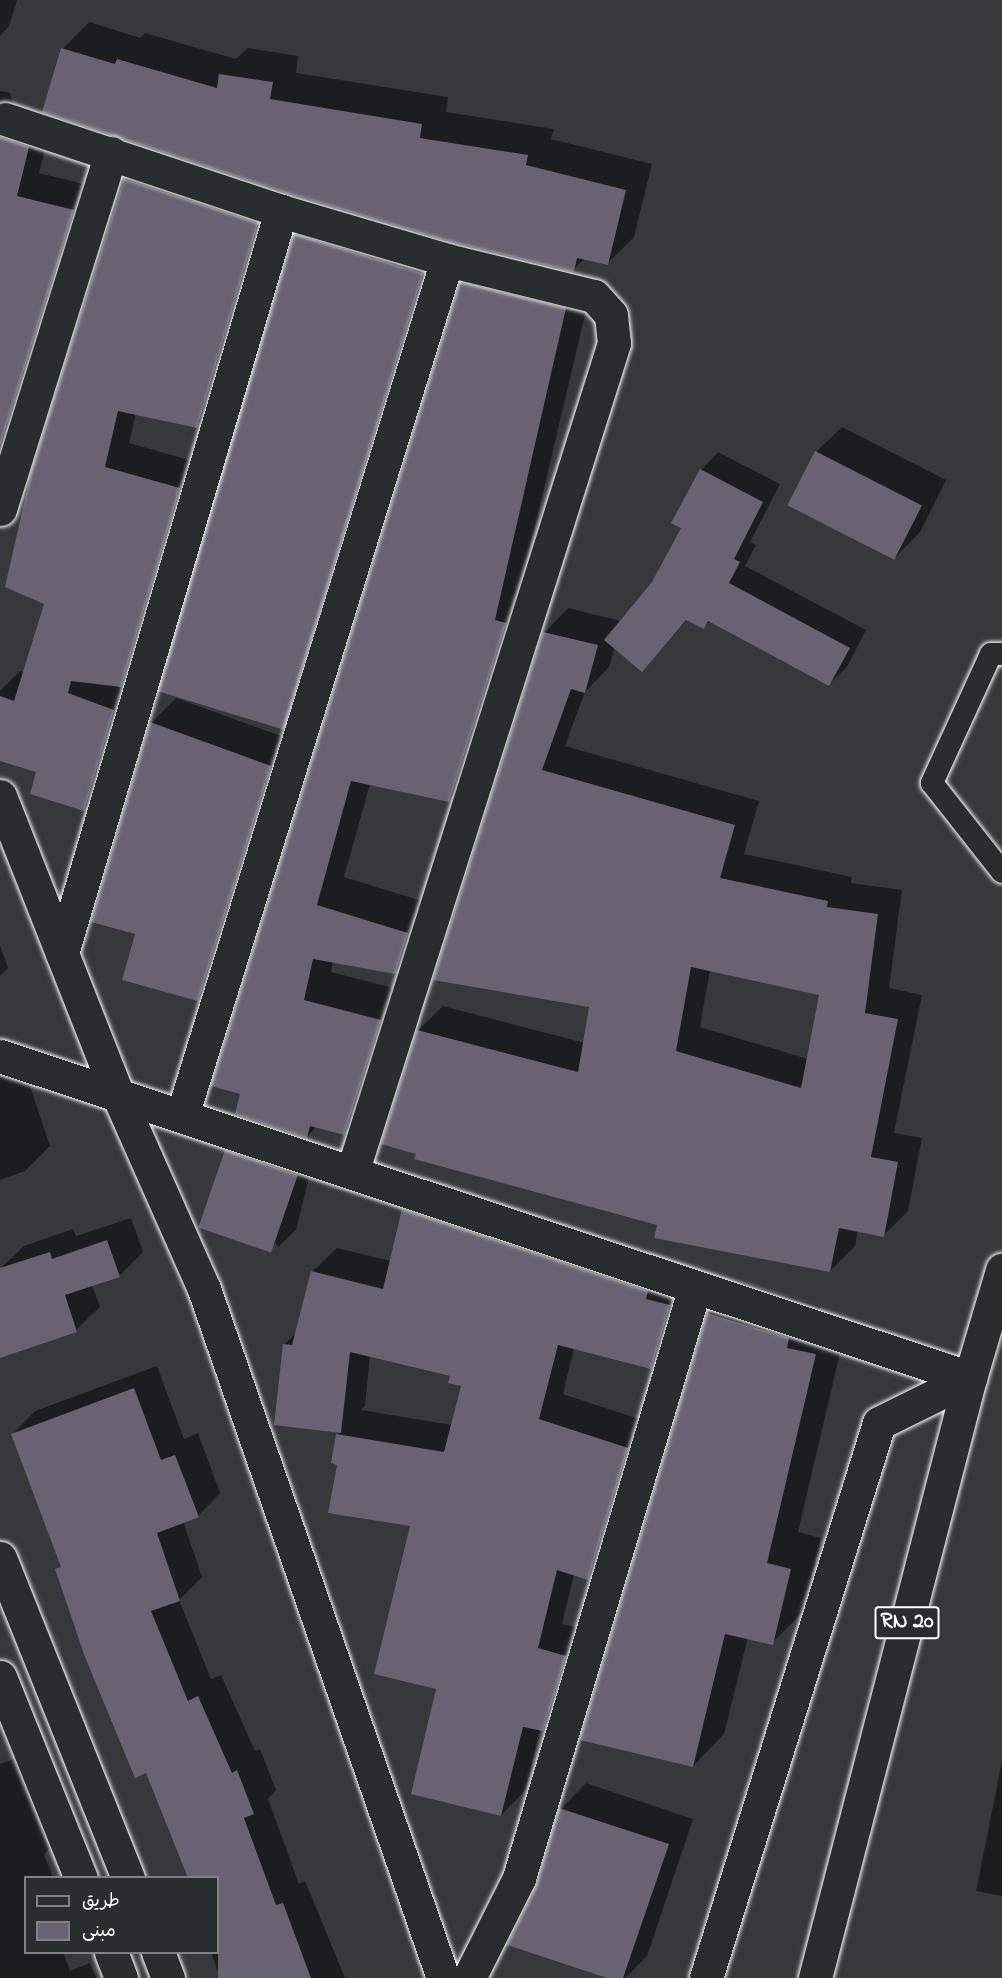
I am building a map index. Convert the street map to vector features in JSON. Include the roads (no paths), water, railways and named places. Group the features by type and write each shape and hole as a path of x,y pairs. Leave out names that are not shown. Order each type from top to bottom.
{"street":[{"path":"5,119 281,211 447,260 594,296 611,315 614,343 352,1173"},
{"path":"0,509 111,153"},
{"path":"62,953 281,211"},
{"path":"182,1116 447,260"},
{"path":"0,796 118,1095 204,1289 443,1978"},
{"path":"0,1056 970,1378"},
{"name":"RN 20","path":"815,1978 970,1378 1002,1270"},
{"path":"469,1978 519,1878 695,1287"},
{"path":"706,1978 879,1424 970,1378"},
{"path":"0,1558 127,1876"},
{"path":"0,1677 80,1876"},
{"path":"111,1954 121,1978"},
{"path":"158,1954 168,1978"}],"lane":[{"path":"1002,654 992,654 932,783 1002,872"}]}
